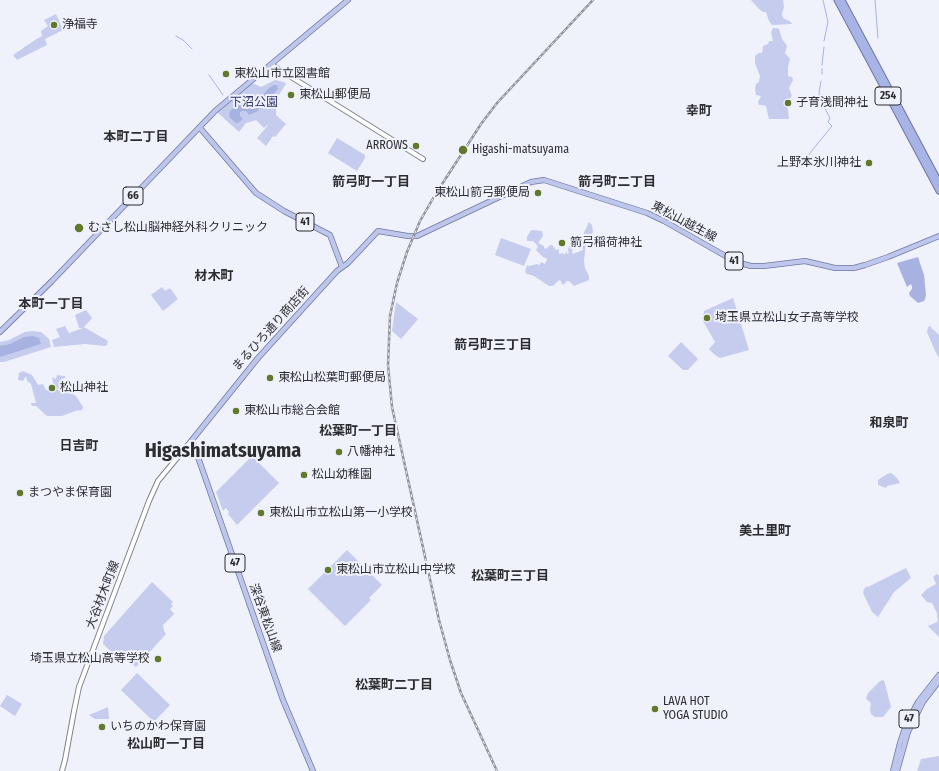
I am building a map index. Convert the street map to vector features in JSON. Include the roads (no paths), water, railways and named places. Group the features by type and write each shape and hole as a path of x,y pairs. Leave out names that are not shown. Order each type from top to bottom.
{"highway":[{"name":"254","path":"837,0 939,191"},
{"name":"254","path":"842,0 939,182"}],"main road":[{"name":"66","path":"0,332 52,281 115,214 229,99 272,65 300,39 348,0"},
{"path":"272,65 423,159"},
{"name":"41","path":"200,128 256,193 284,211 330,235 342,267"},
{"name":"東松山越生線","path":"342,267 348,263 378,230 408,236 417,236 531,182 544,180 647,213 736,262 750,266 764,266 805,261 835,268 854,268 888,257 939,236"},
{"name":"まるひろ通り商店街","path":"192,440 254,361 342,267"},
{"name":"大谷材木町線","path":"62,771 66,760 79,687 146,508 158,481 192,440"},
{"name":"深谷東松山線","path":"192,440 283,700 313,771"},
{"name":"47","path":"893,771 906,726 918,702 939,675"},
{"name":"47","path":"897,771 903,746 911,726 923,702 939,681"}],"waterway":[{"path":"823,0 828,22 824,41"},
{"path":"875,0 878,38"},
{"path":"176,36 183,40 192,49"},
{"path":"822,65 824,47"},
{"path":"822,69 822,74"},
{"path":"209,75 223,95"},
{"path":"801,164 832,126 828,122 830,118 820,99 819,93 821,81"}],"railway":[{"path":"497,771 461,693 439,620 392,407 388,365 390,316 397,283 407,252 420,221 435,195 481,124 497,103 593,0"}],"place":[{"name":"浄福寺","path":"54,25"},
{"name":"東松山市立図書館","path":"226,74"},
{"name":"東松山郵便局","path":"291,95"},
{"name":"子育浅間神社","path":"788,103"},
{"name":"ARROWS","path":"416,146"},
{"name":"Higashi-matsuyama","path":"463,150"},
{"name":"上野本氷川神社","path":"869,163"},
{"name":"東松山箭弓郵便局","path":"538,193"},
{"name":"むさし松山脳神経外科クリニック","path":"79,228"},
{"name":"箭弓稲荷神社","path":"562,243"},
{"name":"埼玉県立松山女子高等学校","path":"707,318"},
{"name":"東松山松葉町郵便局","path":"270,378"},
{"name":"松山神社","path":"52,388"},
{"name":"東松山市総合会館","path":"236,411"},
{"name":"八幡神社","path":"339,452"},
{"name":"松山幼稚園","path":"304,475"},
{"name":"まつやま保育園","path":"20,493"},
{"name":"東松山市立松山第一小学校","path":"261,513"},
{"name":"東松山市立松山中学校","path":"328,570"},
{"name":"埼玉県立松山高等学校","path":"158,659"},
{"name":"LAVA HOT YOGA STUDIO","path":"655,709"},
{"name":"いちのかわ保育園","path":"102,727"}],"district":[{"name":"幸町","path":"699,111"},
{"name":"本町二丁目","path":"136,137"},
{"name":"箭弓町一丁目","path":"371,182"},
{"name":"箭弓町二丁目","path":"617,182"},
{"name":"材木町","path":"214,276"},
{"name":"本町一丁目","path":"51,304"},
{"name":"箭弓町三丁目","path":"493,345"},
{"name":"和泉町","path":"889,423"},
{"name":"松葉町一丁目","path":"358,431"},
{"name":"日吉町","path":"79,446"},
{"name":"Higashimatsuyama","path":"223,451"},
{"name":"美土里町","path":"765,531"},
{"name":"松葉町三丁目","path":"510,576"},
{"name":"松葉町二丁目","path":"394,685"},
{"name":"松山町一丁目","path":"166,744"}],"park label":[{"name":"下沼公園","path":"254,103"}]}
